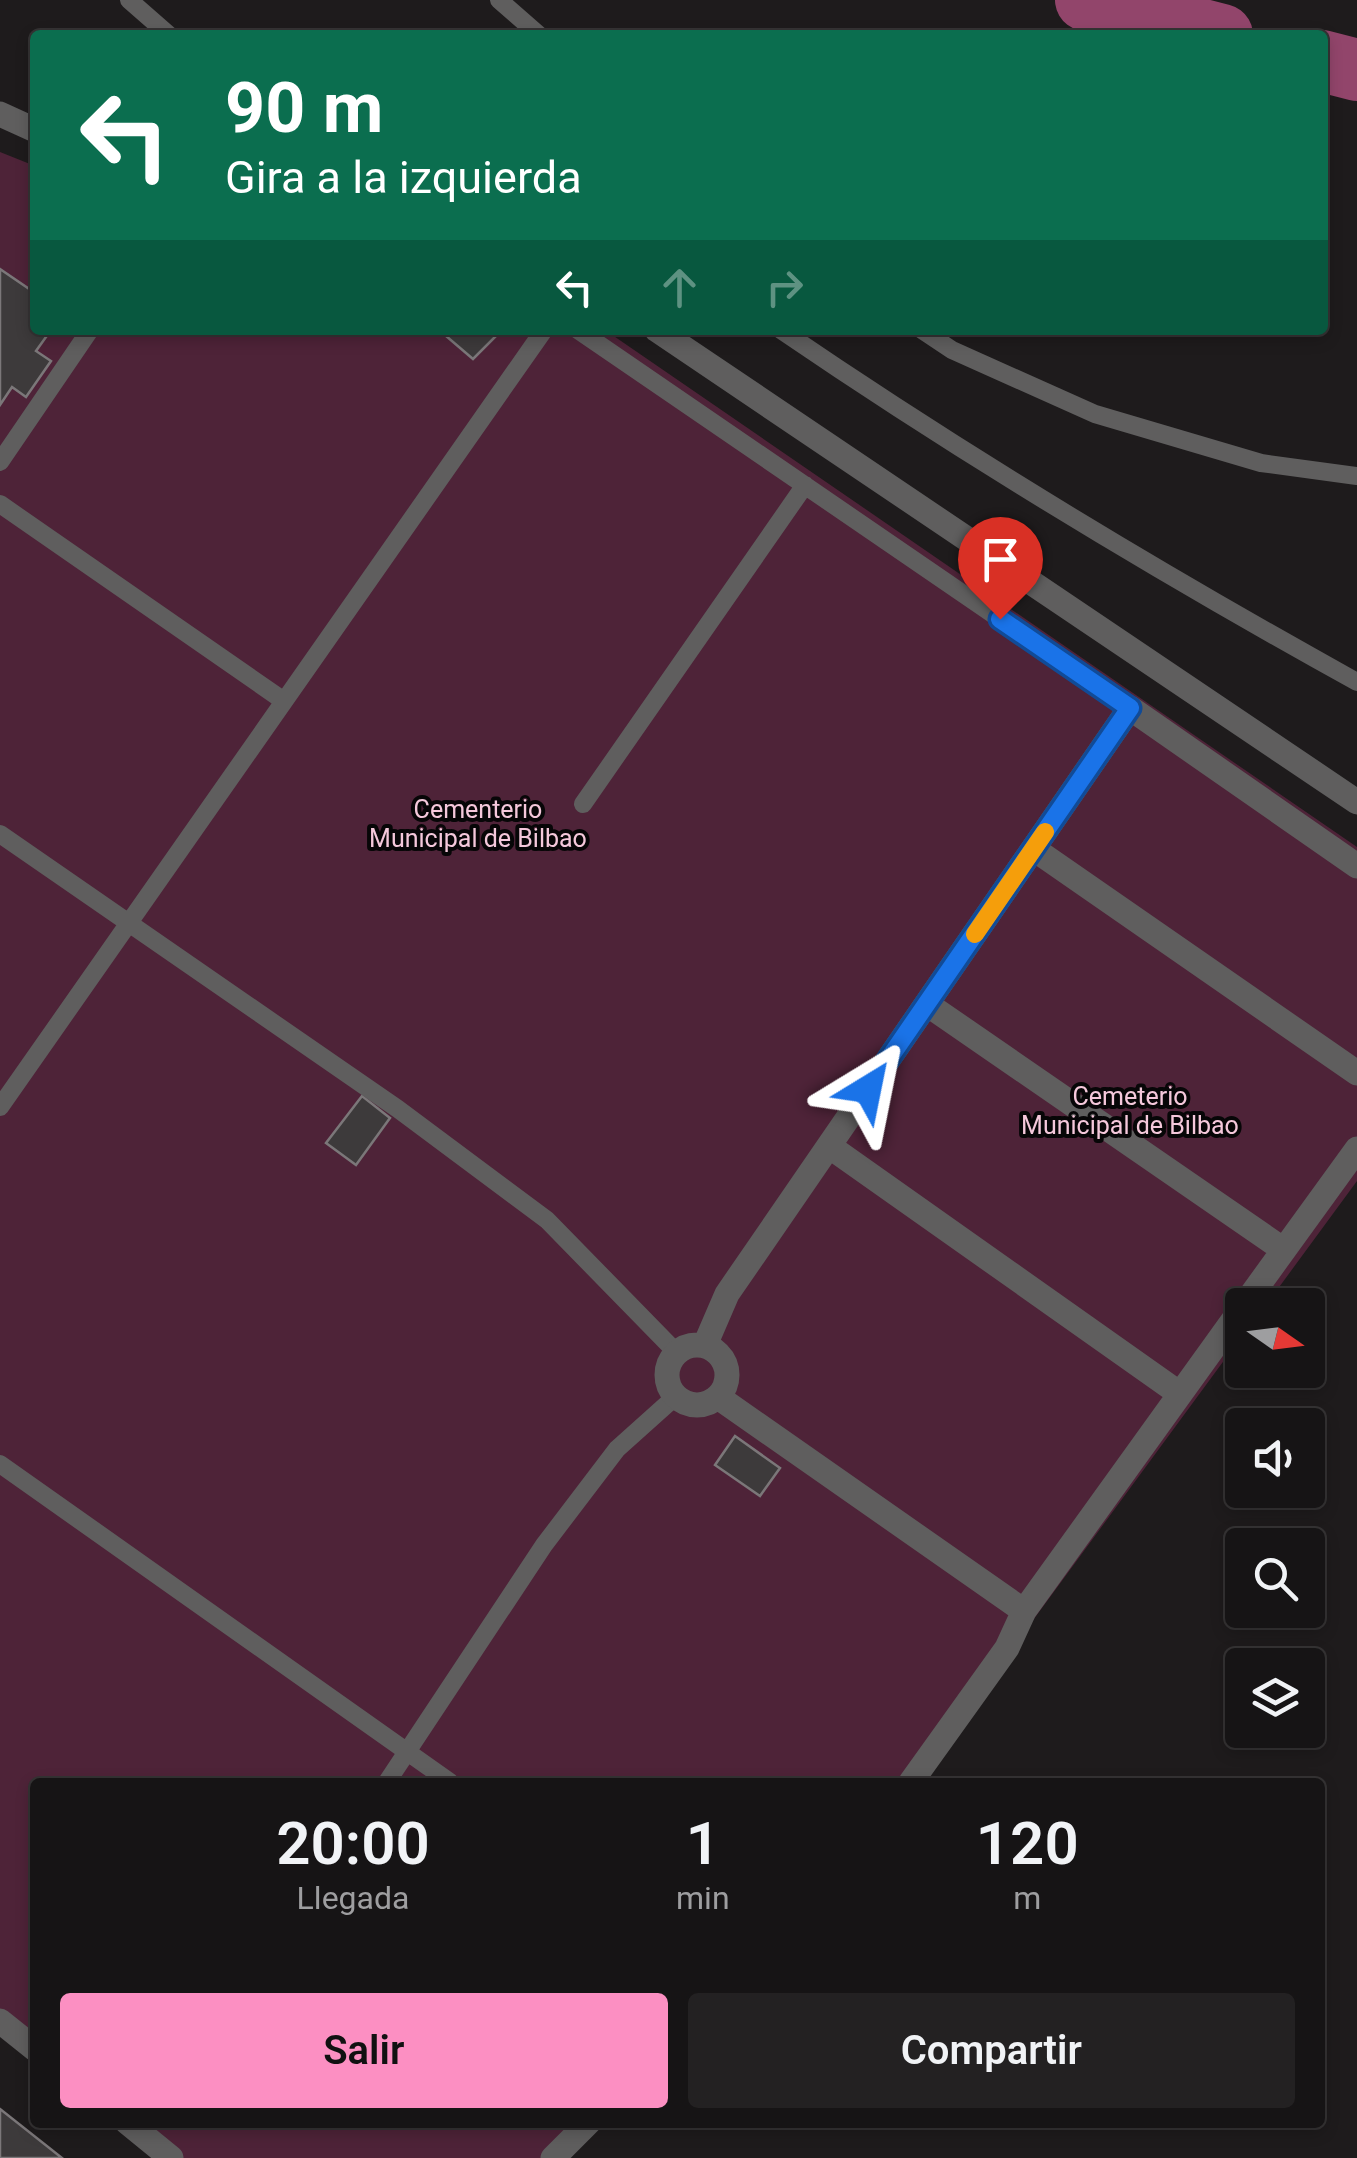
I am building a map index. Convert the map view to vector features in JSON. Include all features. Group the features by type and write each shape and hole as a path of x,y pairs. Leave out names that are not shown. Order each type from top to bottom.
{"street":[{"path":"0,114 30,128"},
{"path":"663,335 1357,802"},
{"path":"705,1346 727,1294 1130,708 1357,866"},
{"path":"1034,848 1357,1073"},
{"path":"927,1004 1284,1250"},
{"path":"829,1146 1180,1394"},
{"path":"1257,1288 1357,1149"},
{"path":"914,1778 1007,1648 1024,1610 1225,1332"},
{"path":"689,1345 705,1346 719,1354 727,1367 726,1384 718,1397 705,1405 689,1405 675,1397 667,1383 667,1367 676,1352 689,1345"},
{"path":"718,1397 1024,1610"},
{"path":"0,2021 30,2045"},
{"path":"142,2128 171,2158"},
{"path":"552,2158 583,2128"}],"lane":[{"path":"129,0 162,30"},
{"path":"499,0 532,30"},
{"path":"0,462 87,335"},
{"path":"0,1107 541,335"},
{"path":"585,335 1130,708"},
{"path":"789,335 996,471 1231,612 1357,682"},
{"path":"930,335 952,350 1096,414 1262,464 1357,476"},
{"path":"583,804 806,485"},
{"path":"0,504 284,702"},
{"path":"0,834 398,1109 548,1220 676,1352"},
{"path":"390,1778 544,1545 617,1449 675,1397"},
{"path":"0,1464 444,1778"}],"green space":[{"name":"Cementerio Municipal de Bilbao","path":"0,152 30,164 30,335 612,335 1357,847 1357,1181 1278,1288 1225,1288 1225,1359 917,1778 30,1778 30,2045 0,2021"},
{"path":"132,2128 583,2128 551,2158 170,2158"}],"building":[{"path":"0,269 30,290 30,335 47,335 36,351 51,361 26,397 12,387 0,405"},
{"path":"445,335 497,335 473,359"},
{"path":"362,1096 390,1118 356,1165 326,1143"},
{"path":"735,1436 780,1468 760,1496 715,1465"},
{"path":"0,2109 62,2158 0,2158"}],"waterway":[{"path":"1086,0 1203,30"},
{"path":"1328,63 1357,70"}],"slow traffic":[{"path":"975,934 1045,832"}],"route":[{"path":"868,1089 1130,708 1000,619"}],"park label":[{"name":"Cemeterio Municipal de Bilbao","path":"1130,1110"}]}
